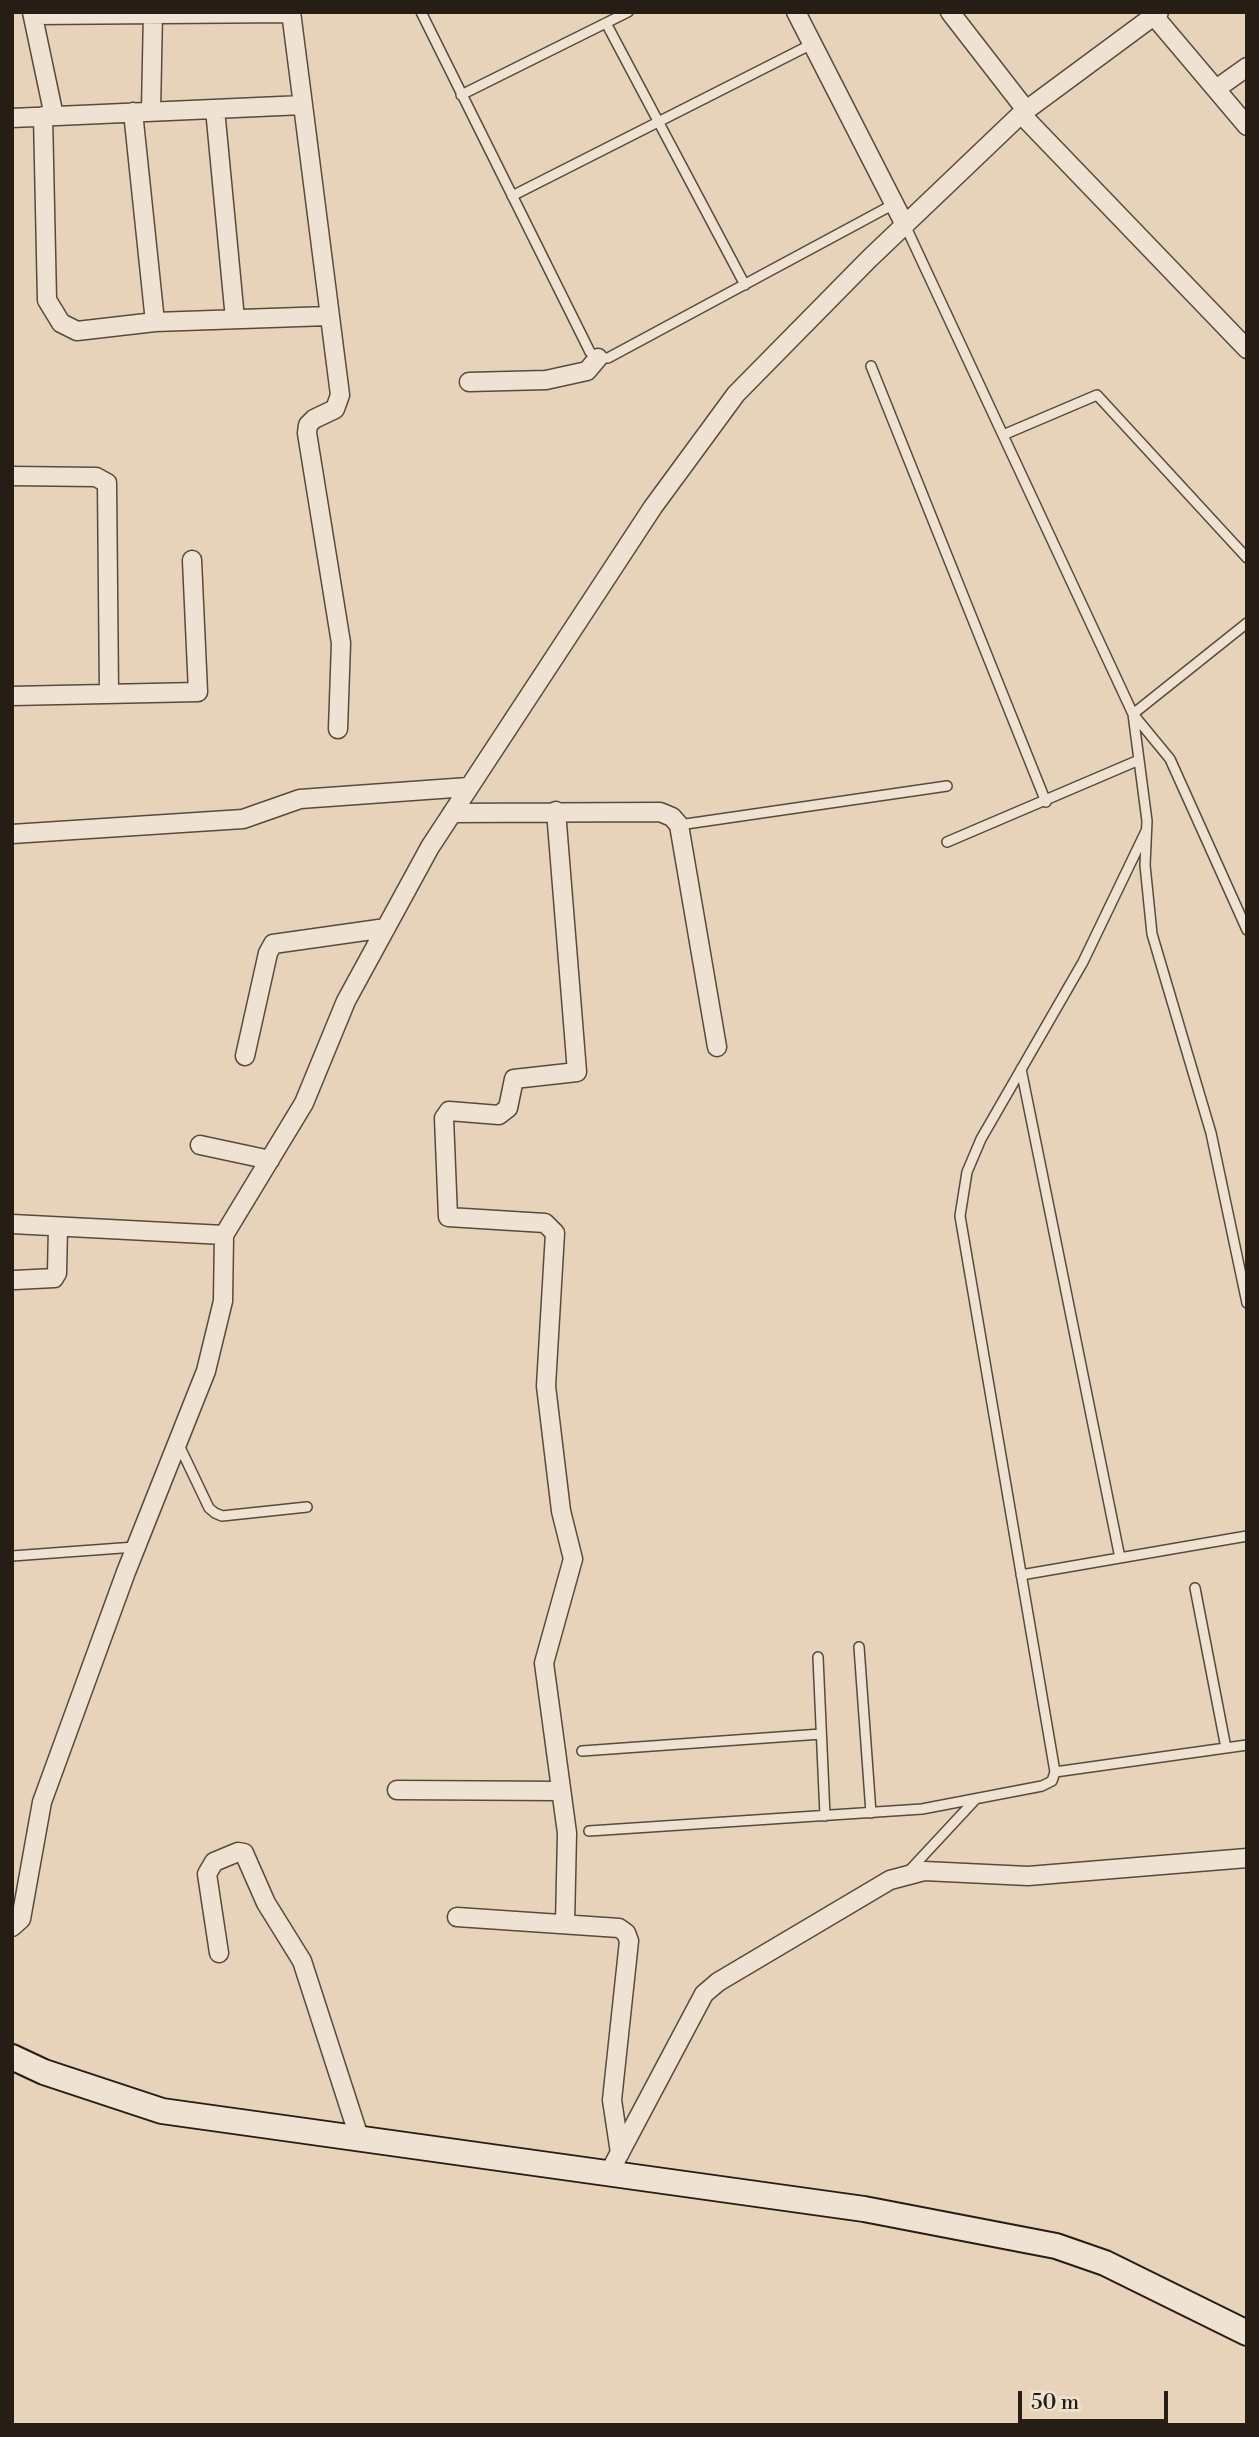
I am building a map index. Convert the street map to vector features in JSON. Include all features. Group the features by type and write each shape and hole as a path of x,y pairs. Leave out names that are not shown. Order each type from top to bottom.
{"street":[{"path":"151,111 153,12"},
{"path":"796,12 905,225"},
{"path":"950,12 1023,112 1247,349"},
{"path":"328,316 155,322 77,331 61,323 47,300 48,116 32,13 291,13 339,403 335,409 314,419 308,425 307,433 341,643 338,729"},
{"path":"12,1927 21,1919 42,1802 135,1547 206,1371 223,1301 224,1235 304,1103 346,1001 452,813 653,507 736,394 905,225 1023,112 1157,14 1247,126"},
{"path":"1216,89 1247,67"},
{"path":"12,118 303,105"},
{"path":"215,108 235,319"},
{"path":"132,112 155,322"},
{"path":"469,382 546,380 587,371 598,358"},
{"path":"12,476 96,477 107,483 109,694"},
{"path":"12,696 198,692 192,560"},
{"path":"12,834 243,818 300,799 468,787"},
{"path":"556,811 577,1072 514,1079 508,1108 499,1115 449,1111 444,1118 448,1217 545,1223 555,1233 546,1386 561,1511 573,1559 544,1663 568,1833 565,1924"},
{"path":"452,813 660,812 672,817 679,825 717,1047"},
{"path":"245,1056 268,953 273,944 386,928"},
{"path":"200,1145 270,1160"},
{"path":"12,1224 224,1235"},
{"path":"15,1280 54,1278 57,1273 58,1227"},
{"path":"397,1790 561,1791"},
{"path":"219,1954 207,1874 214,1862 238,1852 244,1853 266,1903 302,1961 359,2137"},
{"path":"615,2163 704,1994 741,1968 907,1873 924,1871 1027,1876 1247,1858"},
{"path":"457,1917 619,1928 629,1941 612,2100 615,2163"},
{"path":"12,2057 44,2072 162,2111 359,2137 615,2163 1056,2246 1105,2263 1247,2333"}],"lane":[{"path":"421,12 590,352 598,358 608,358 894,204"},
{"path":"461,95 606,23 614,15 628,12"},
{"path":"606,23 745,285"},
{"path":"512,196 812,44"},
{"path":"905,225 1133,714 1170,759 1247,930"},
{"path":"871,366 1046,802"},
{"path":"1003,435 1097,395 1247,558"},
{"path":"1133,714 1247,624"},
{"path":"1133,714 1146,831 1144,865 1153,934 1212,1133 1247,1303"},
{"path":"947,842 1139,760"},
{"path":"679,825 947,786"},
{"path":"589,1831 922,1809 1042,1786 1052,1781 1055,1772 960,1216 967,1172 981,1139 1083,962 1146,831"},
{"path":"1021,1069 1120,1558"},
{"path":"178,1443 209,1508 215,1513 222,1516 307,1507"},
{"path":"1021,1575 1247,1536"},
{"path":"12,1556 135,1547"},
{"path":"1195,1588 1226,1748"},
{"path":"859,1647 871,1813"},
{"path":"818,1657 825,1816"},
{"path":"582,1751 821,1734"},
{"path":"1055,1772 1247,1745"},
{"path":"907,1873 976,1799"}]}
